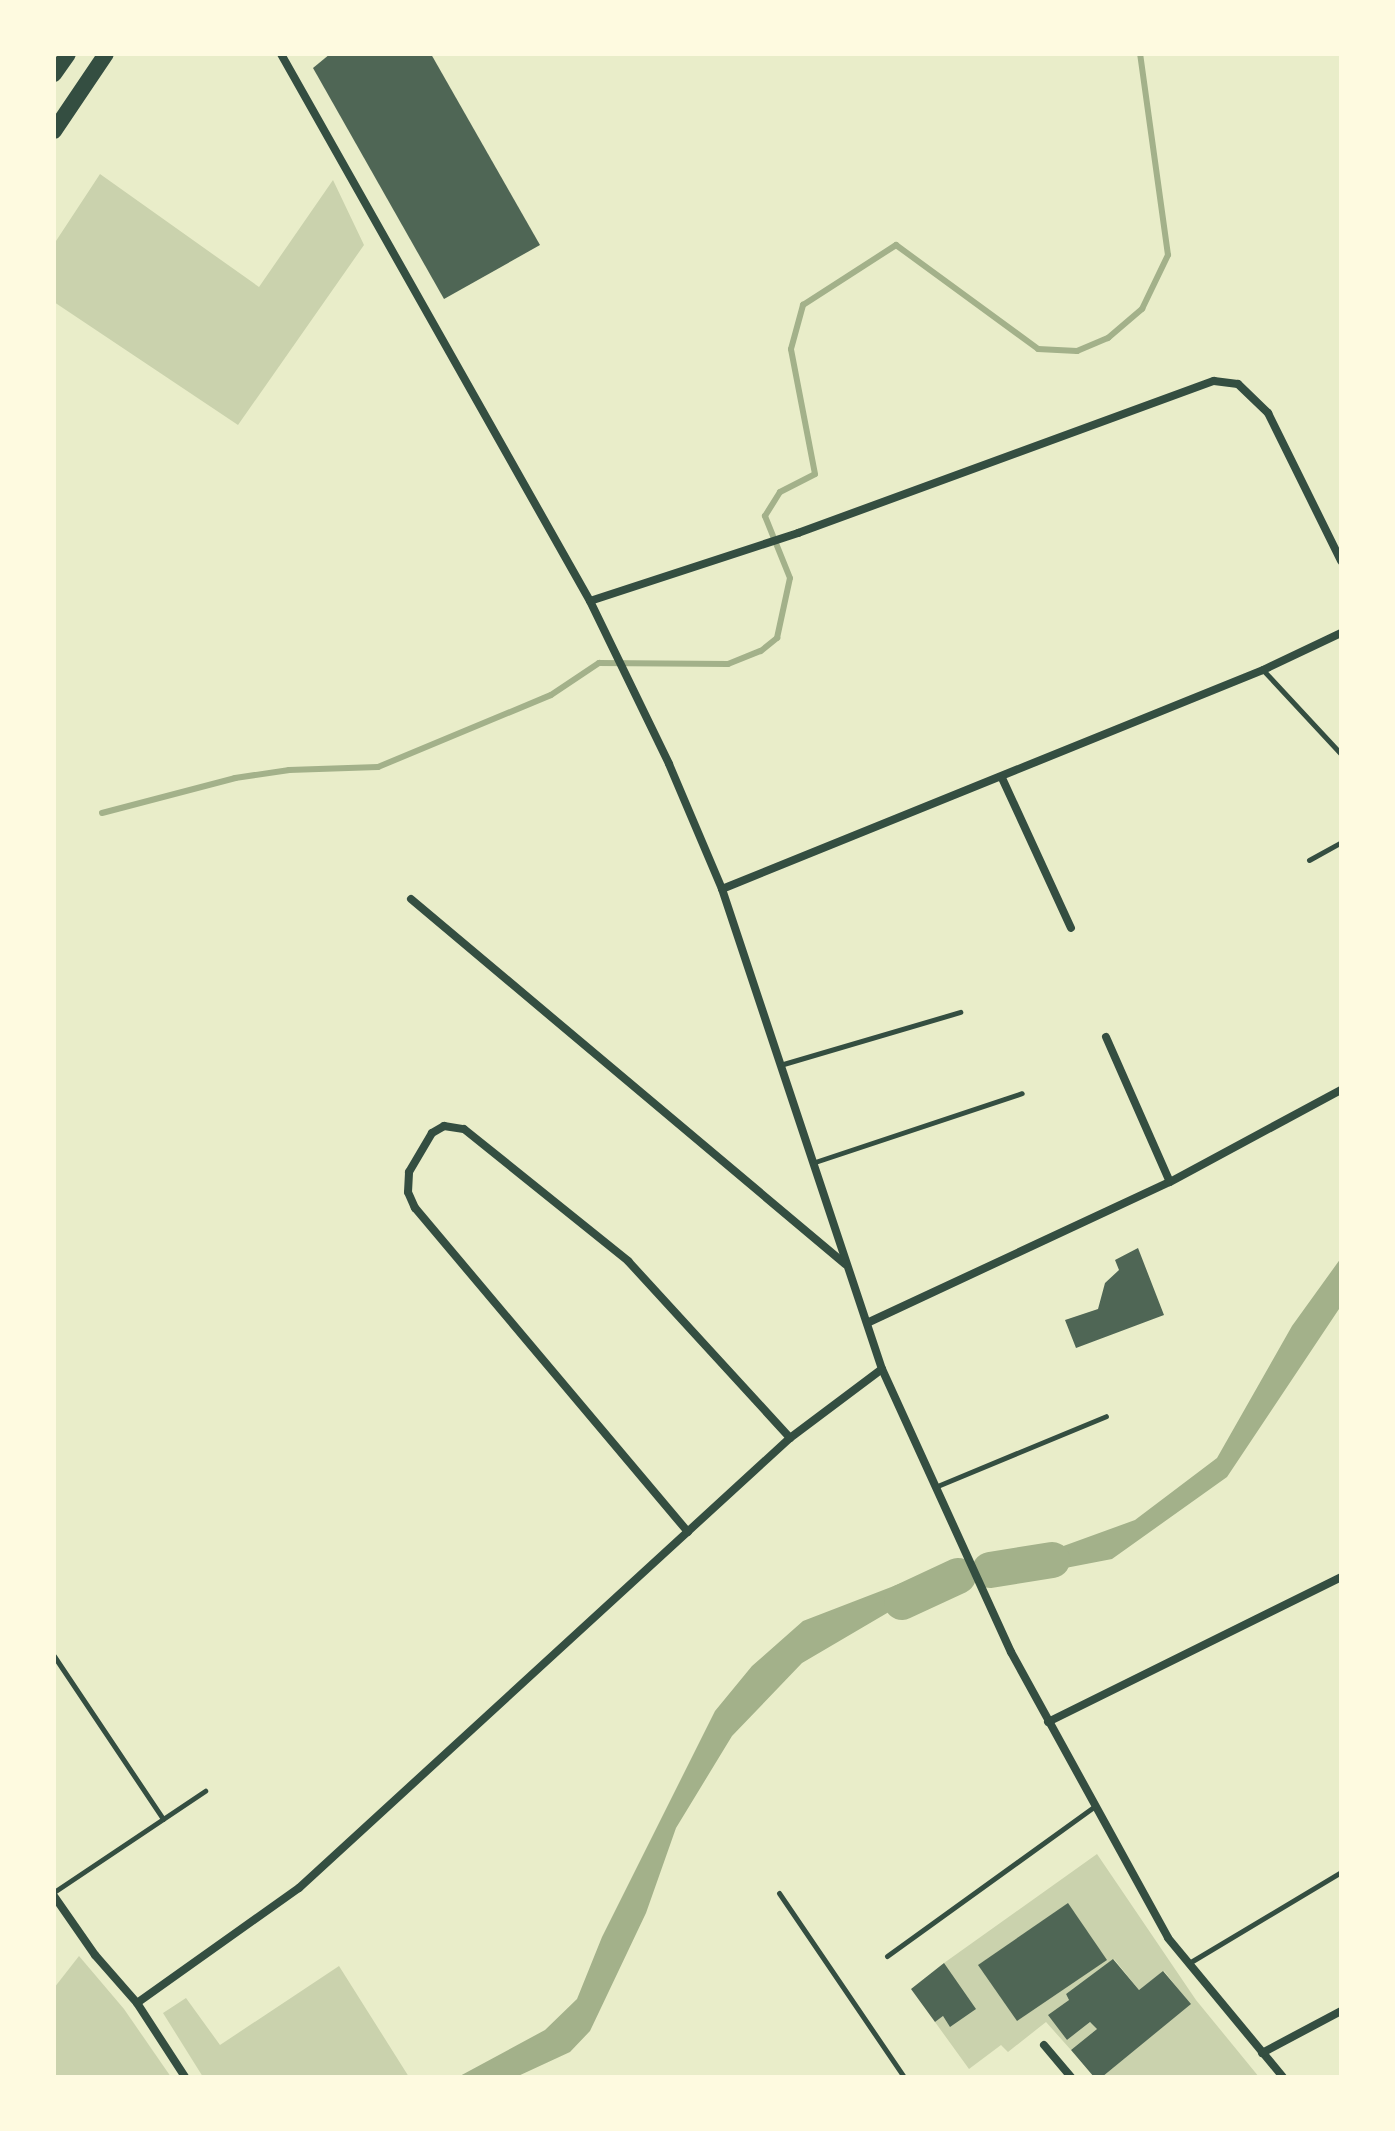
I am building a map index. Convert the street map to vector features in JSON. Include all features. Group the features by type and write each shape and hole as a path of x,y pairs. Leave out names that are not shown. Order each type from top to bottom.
{"highway":[{"path":"54,74 68,54"},
{"path":"54,131 99,57"}],"street":[{"path":"281,54 590,601 722,889 778,1066 882,1369 934,1488 1048,1722 1168,1938 1283,2077"},
{"path":"590,601 798,533 1214,381 1238,384 1268,413 1341,561"},
{"path":"722,889 1002,778 1263,670 1341,633"},
{"path":"1002,778 1071,928"},
{"path":"411,899 846,1265"},
{"path":"1106,1037 1170,1182"},
{"path":"867,1323 1170,1182 1341,1090"},
{"path":"688,1532 415,1208 408,1192 409,1172 432,1133 444,1126 464,1129 628,1261 790,1438"},
{"path":"137,2003 299,1888 790,1438 882,1369"},
{"path":"1048,1722 1341,1577"},
{"path":"54,1894 95,1955 137,2003 185,2077"},
{"path":"1262,2053 1341,2011"},
{"path":"1044,2045 1071,2077"}],"lane":[{"path":"1263,670 1341,754"},
{"path":"1309,860 1341,842"},
{"path":"778,1066 960,1012"},
{"path":"812,1163 1022,1093"},
{"path":"934,1488 1106,1416"},
{"path":"54,1656 163,1819"},
{"path":"54,1894 205,1791"},
{"path":"887,1956 1095,1806"},
{"path":"1189,1963 1341,1872"},
{"path":"779,1893 904,2077"}],"shaded area":[{"path":"100,174 259,287 333,180 364,245 238,425 54,302 54,244"},
{"path":"1341,1258 1341,1306 1227,1477 1112,1559 1055,1570 1003,1568 1135,1520 1217,1458 1292,1326"},
{"path":"912,1579 945,1579 802,1663 732,1736 676,1828 646,1913 590,2031 570,2052 516,2077 458,2077 545,2030 577,1999 602,1937 715,1711 752,1666 803,1621"},
{"path":"1097,1854 1196,2000 1259,2077 1102,2077 1190,2004 1164,1971 1139,1990 1114,1959 1066,1994 1069,2000 1049,2015 1067,2040 1090,2022 1097,2029 1071,2050 1046,2022 1008,2052 1001,2045 969,2069 935,2022 943,2016 950,2026 944,1963"},
{"path":"79,1956 124,2009 171,2077 54,2077 54,1988"},
{"path":"339,1966 409,2077 203,2077 163,2013 186,1998 220,2045"}],"building":[{"path":"330,54 431,54 540,245 444,299 313,68"},
{"path":"1138,1248 1164,1315 1076,1348 1065,1320 1098,1309 1105,1283 1119,1270 1115,1260"},
{"path":"1068,1903 1107,1960 1017,2021 978,1965"},
{"path":"1113,1959 1139,1990 1163,1971 1191,2004 1102,2077 1094,2077 1071,2050 1097,2029 1090,2022 1067,2040 1048,2015 1069,2000 1066,1994"},
{"path":"944,1963 976,2009 950,2027 943,2016 935,2022 911,1989"}],"waterway":[{"path":"102,813 235,778 289,770 378,767 551,695 599,663 728,664 761,651 777,638 790,578 765,516 780,492 815,474 791,349 803,305 896,245 1038,349 1077,351 1108,338 1142,309 1168,255 1140,54"},
{"path":"990,1570 1052,1560"},
{"path":"902,1602 958,1576"}]}
